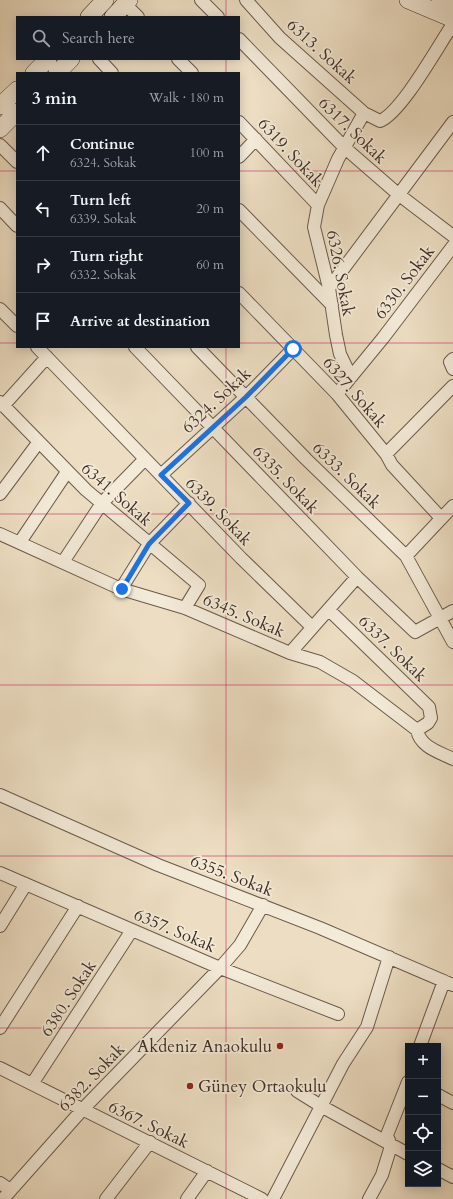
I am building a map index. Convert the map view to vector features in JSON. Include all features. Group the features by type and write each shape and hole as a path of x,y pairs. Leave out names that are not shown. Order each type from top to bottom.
{"street":[{"path":"90,16 105,0"},
{"path":"202,0 217,16"},
{"name":"6313. Sokak","path":"246,0 280,38 364,113 380,121 387,118 407,94 453,24"},
{"path":"408,0 453,19"},
{"path":"440,0 453,5"},
{"path":"114,16 127,2 137,16"},
{"name":"6317. Sokak","path":"240,39 345,148 398,194 453,236"},
{"path":"35,72 47,60"},
{"path":"58,72 70,60"},
{"path":"100,60 111,72"},
{"path":"179,60 191,72"},
{"path":"0,106 16,91"},
{"path":"0,129 16,113"},
{"name":"6326. Sokak","path":"351,377 340,354 329,288 314,227 318,205 345,148 364,113"},
{"path":"329,288 453,122"},
{"name":"6319. Sokak","path":"240,123 318,205"},
{"path":"240,156 256,139"},
{"path":"0,145 16,161"},
{"path":"0,208 16,225"},
{"path":"240,211 332,305"},
{"name":"6330. Sokak","path":"337,394 383,338 453,246"},
{"name":"6327. Sokak","path":"240,294 337,394 386,454 392,465 441,518"},
{"path":"0,308 16,325"},
{"name":"6339. Sokak","path":"38,348 312,628"},
{"name":"6335. Sokak","path":"136,348 213,426 357,577 415,632 440,619"},
{"name":"6333. Sokak","path":"198,348 406,556 453,642"},
{"name":"6324. Sokak","path":"161,475 246,397 293,349"},
{"path":"2,404 47,357"},
{"path":"453,359 450,362 453,369"},
{"path":"386,454 453,386"},
{"name":"6341. Sokak","path":"2,404 67,472 149,544 199,585 185,608"},
{"path":"0,494 4,482 38,443"},
{"path":"62,562 102,503 146,459"},
{"path":"20,542 67,472"},
{"path":"122,589 149,544 189,503"},
{"path":"406,556 453,506"},
{"name":"6345. Sokak","path":"0,534 122,589 185,608 290,653 320,662 353,681 417,730 418,737 422,743 453,759"},
{"path":"290,653 357,577"},
{"name":"6337. Sokak","path":"329,610 429,707 432,718 428,723 417,730"},
{"path":"440,619 453,611"},
{"name":"6355. Sokak","path":"0,795 158,865 263,905 449,983"},
{"name":"6357. Sokak","path":"0,873 220,968 338,1014"},
{"path":"0,926 26,884"},
{"name":"6382. Sokak","path":"6,1195 82,1110 220,968 240,945 263,905"},
{"path":"0,1028 78,906"},
{"name":"6380. Sokak","path":"32,1084 132,930"},
{"path":"273,1199 321,1106 344,1064 367,1027 389,957"},
{"path":"421,1043 449,983"},
{"name":"6367. Sokak","path":"0,1068 262,1199"},
{"path":"369,1199 382,1175 391,1146 387,1136 405,1090"},
{"path":"297,1091 391,1146 405,1153"},
{"path":"441,1096 453,1103"},
{"path":"106,1199 150,1142"},
{"path":"187,1199 207,1171"},
{"path":"441,1171 453,1177"},
{"path":"0,1183 6,1195"}],"place":[{"name":"Akdeniz Anaokulu","path":"280,1046"},
{"name":"Güney Ortaokulu","path":"190,1086"}],"route":[{"path":"122,589 149,544 189,503 161,475 246,397 293,349"}]}
